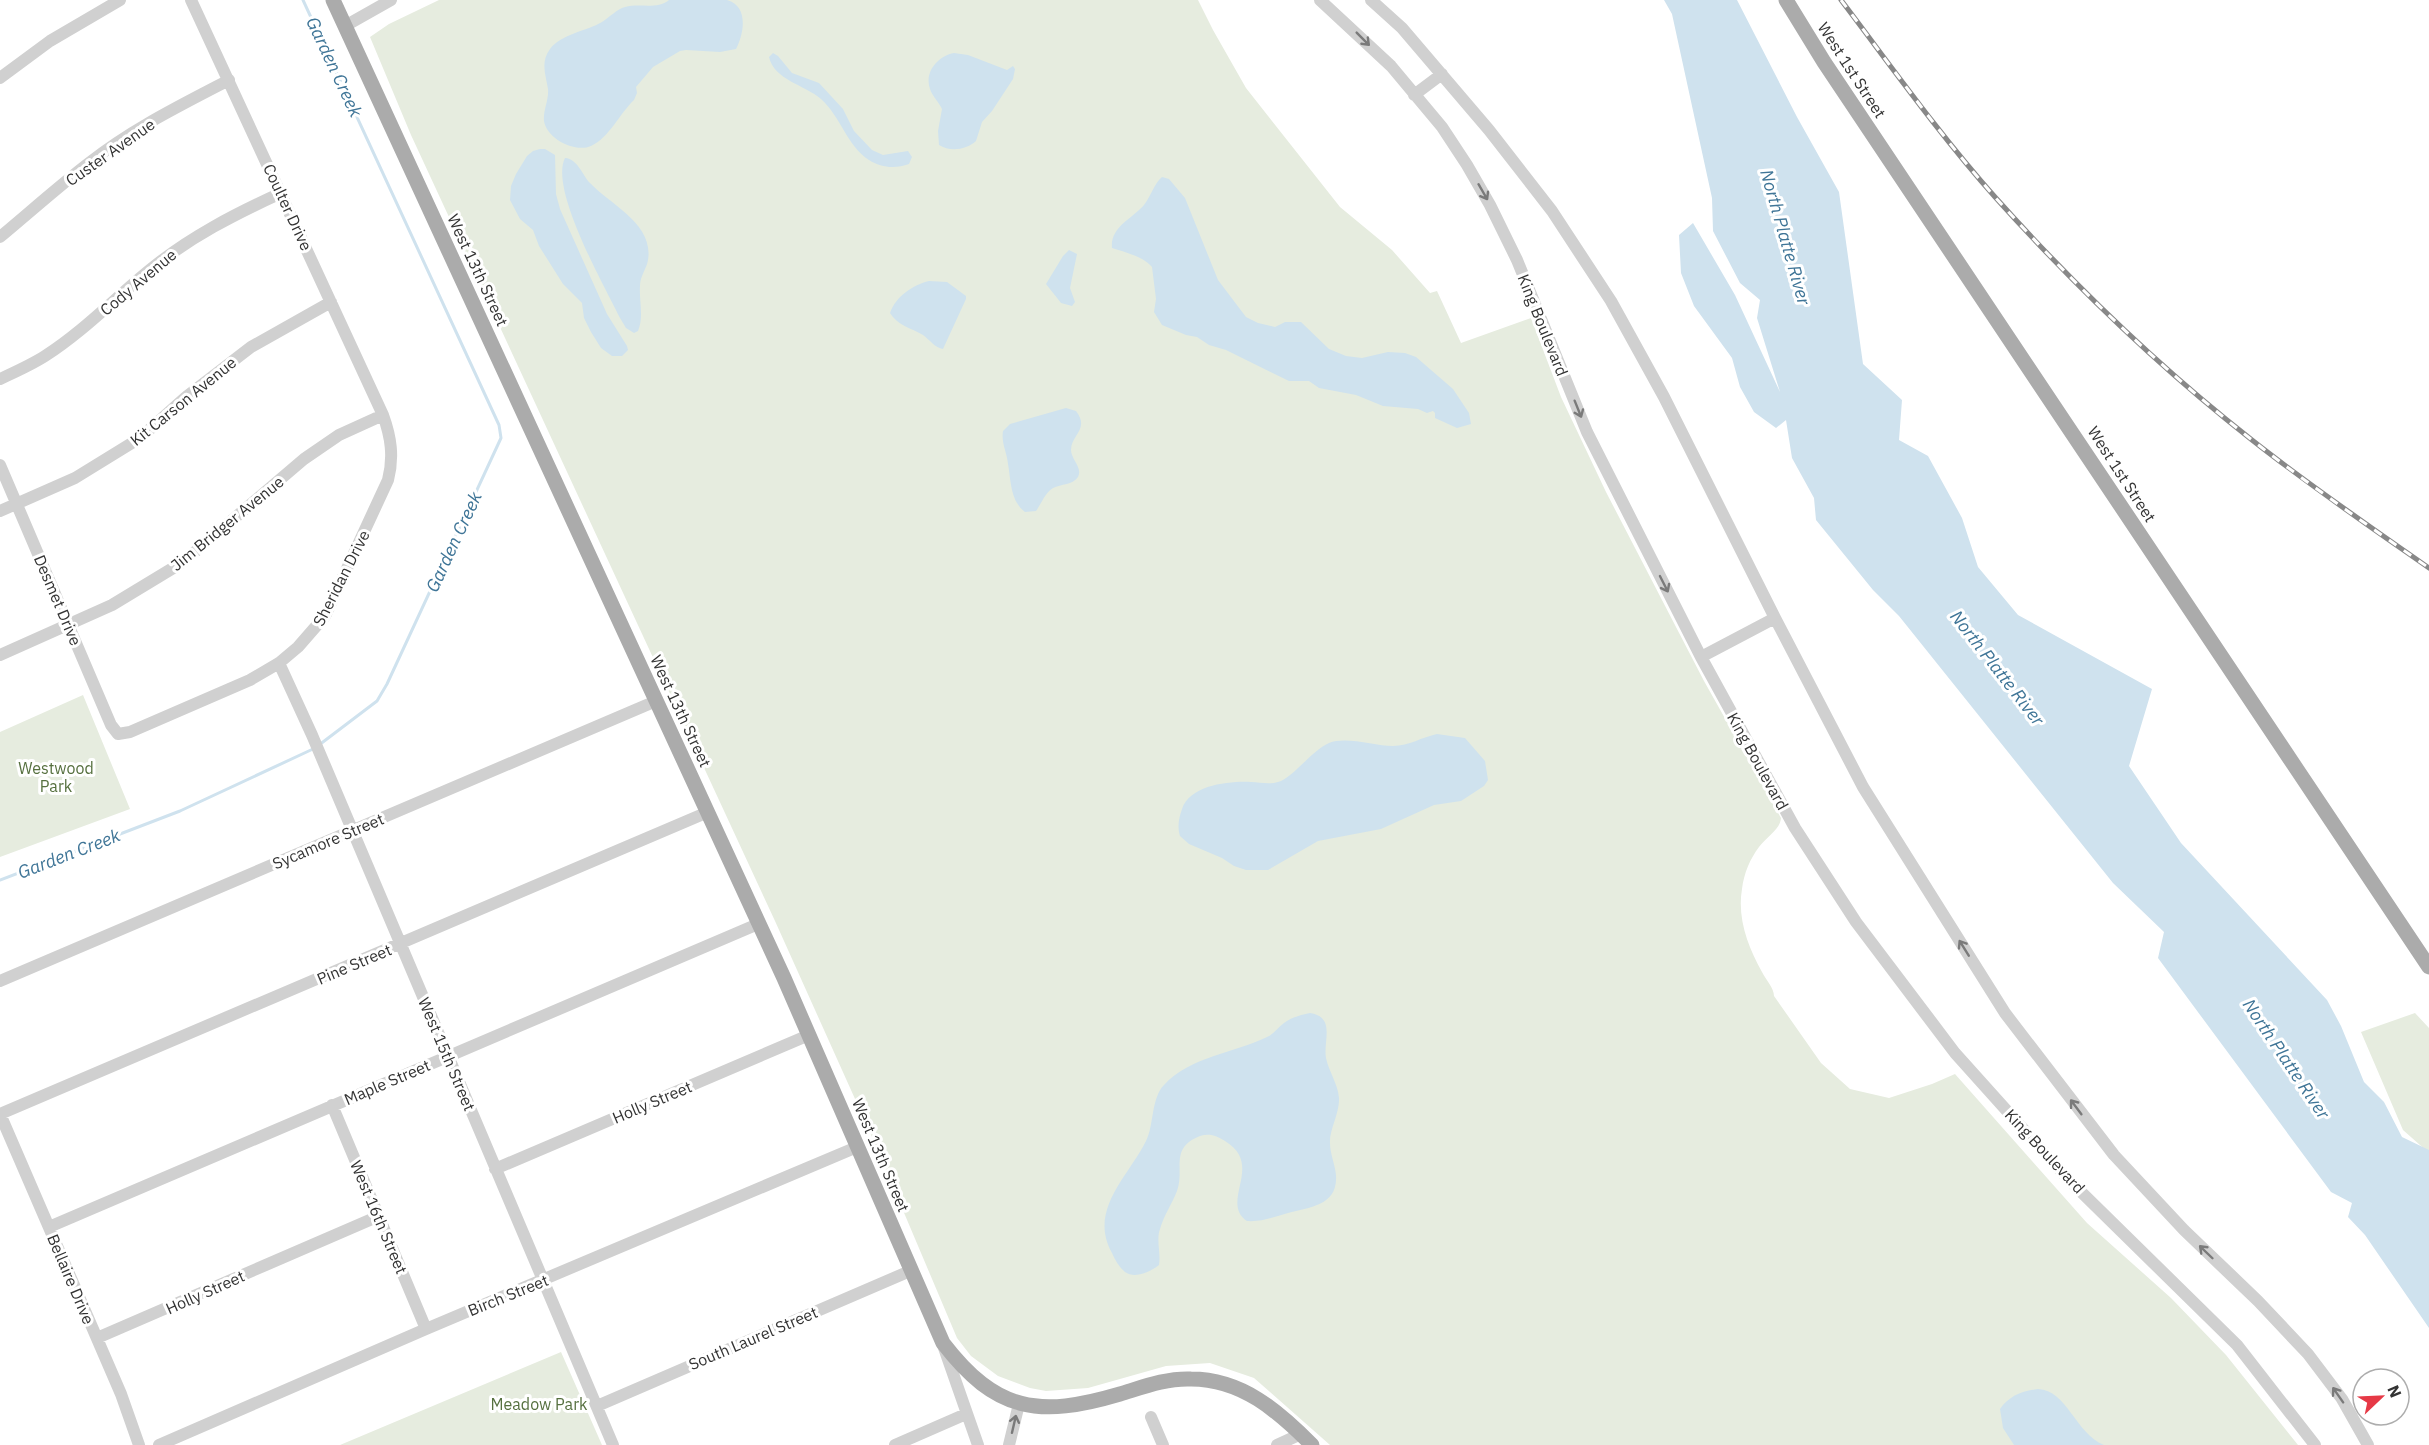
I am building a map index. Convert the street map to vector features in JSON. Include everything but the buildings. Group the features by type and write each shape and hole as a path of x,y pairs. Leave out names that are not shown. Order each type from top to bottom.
{"main road":[{"name":"West 13th Street","path":"333,0 809,1035 943,1343"},
{"name":"West 1st Street","path":"1786,0 1824,62 2429,967"},
{"path":"943,1343 957,1362 980,1383 1019,1404 1049,1407 1078,1405 1162,1381 1191,1379 1222,1383 1251,1394 1275,1409 1307,1440"}],"street":[{"path":"0,78 50,41 120,0"},
{"name":"Coulter Drive","path":"191,0 383,415"},
{"path":"345,26 385,3 397,0"},
{"name":"King Boulevard","path":"1320,0 1391,66 1442,128 1490,204 1517,260 1587,432 1701,657 1801,837 1856,922 1955,1053 2070,1181 2237,1345 2315,1445"},
{"path":"1371,0 1402,28 1489,130 1552,211 1611,301 1664,397 1863,787 2005,1013 2114,1155 2184,1230 2258,1301 2308,1354 2342,1399 2368,1445"},
{"path":"1414,95 1442,74"},
{"name":"Custer Avenue","path":"0,237 111,147 139,129 229,80"},
{"name":"Cody Avenue","path":"0,379 44,357 66,342 152,268 180,248 232,216 281,193"},
{"name":"Kit Carson Avenue","path":"0,511 75,478 140,438 186,397 251,346 331,302"},
{"name":"Jim Bridger Avenue","path":"0,655 69,626 118,602 183,562 304,459 339,435 383,415"},
{"name":"Sheridan Drive","path":"118,734 141,728 250,680 279,663 310,634 325,616 388,480 391,441 383,415"},
{"name":"Desmet Drive","path":"0,465 111,725 118,734"},
{"path":"1701,657 1775,618"},
{"name":"West 15th Street","path":"279,663 312,735 613,1445"},
{"name":"Sycamore Street","path":"0,981 656,701"},
{"name":"Pine Street","path":"0,1114 708,813"},
{"name":"Maple Street","path":"49,1227 758,924"},
{"name":"Holly Street","path":"495,1169 809,1035"},
{"name":"West 16th Street","path":"332,1105 426,1329"},
{"name":"Bellaire Drive","path":"0,1114 97,1338 139,1445"},
{"name":"Birch Street","path":"159,1445 426,1329 857,1147"},
{"name":"Holly Street","path":"97,1338 378,1216"},
{"name":"South Laurel Street","path":"597,1406 910,1271"},
{"name":"West 13th Street","path":"943,1343 978,1445"},
{"path":"1009,1445 1019,1404"},
{"path":"895,1445 966,1414"},
{"path":"1151,1417 1164,1445"},
{"path":"1277,1445 1307,1440"}],"green space":[{"path":"439,0 1198,0 1246,88 1340,207 1392,250 1430,293 1437,291 1461,343 1531,318 1561,397 1606,492 1704,681 1781,818 1778,826 1759,847 1748,866 1741,900 1742,921 1752,953 1774,996 1821,1063 1850,1089 1889,1098 1955,1074 2087,1223 2171,1298 2226,1355 2298,1445 1330,1445 1254,1378 1210,1363 1166,1366 1088,1388 1046,1391 1030,1388 998,1376 971,1356 957,1338 869,1130 775,921 411,135 370,37 389,24"},
{"name":"Westwood Park","path":"83,695 130,809 0,857 0,732"},
{"path":"2415,1013 2429,1028 2429,1153 2403,1130 2361,1032"},
{"name":"Meadow Park","path":"561,1352 602,1445 340,1445"}],"water":[{"path":"669,0 727,0 734,3 742,14 743,21 736,49 720,52 680,51 653,67 636,87 637,93 634,100 597,142 585,148 577,148 556,139 546,128 544,121 548,89 544,64 550,49 567,36 602,22 622,8 654,6"},
{"name":"North Platte River","path":"1664,0 1737,0 1797,117 1839,192 1863,364 1902,400 1899,440 1928,456 1962,518 1978,567 2018,615 2152,689 2129,766 2181,843 2327,1000 2341,1026 2364,1082 2384,1102 2402,1137 2429,1150 2429,1328 2365,1235 2348,1217 2352,1203 2331,1192 2158,958 2164,932 2113,883 1899,616 1873,590 1816,520 1814,498 1792,458 1786,420 1776,428 1754,412 1740,387 1732,358 1694,306 1681,273 1679,235 1693,223 1735,295 1780,392 1757,318 1760,300 1740,283 1713,231 1712,198 1672,14"},
{"path":"773,53 792,73 819,83 843,109 854,131 872,150 883,155 908,151 912,157 909,164 899,167 884,166 874,163 861,154 821,99 783,77 777,71 769,57"},
{"path":"954,53 968,55 1007,70 1013,66 1015,69 1013,79 982,122 976,141 963,148 953,149 939,145 938,131 942,109 931,92 929,77 938,61"},
{"path":"540,149 545,149 555,155 556,194 560,209 607,314 627,346 628,350 622,356 612,356 601,348 584,318 582,303 563,284 539,246 533,230 520,219 510,200 511,186 516,174 527,156"},
{"path":"565,158 577,164 590,183 629,216 644,236 648,247 648,260 640,282 640,326 634,333 626,328 620,318 571,214 562,173"},
{"path":"1162,177 1169,179 1185,198 1218,280 1246,317 1275,327 1285,322 1301,322 1329,349 1346,356 1362,358 1388,352 1405,353 1416,357 1453,389 1469,413 1471,424 1457,428 1435,418 1433,411 1427,413 1418,409 1383,406 1356,395 1319,388 1309,381 1289,381 1226,350 1209,345 1197,337 1162,325 1154,312 1156,299 1152,267 1139,258 1112,248 1112,241 1118,229 1144,205"},
{"path":"1069,250 1077,254 1070,288 1075,302 1072,306 1061,303 1046,284"},
{"path":"929,281 947,282 966,296 943,349 900,323 890,313 896,301 906,292"},
{"path":"1066,408 1076,411 1080,417 1081,427 1071,450 1079,470 1078,477 1073,482 1050,490 1036,511 1025,512 1016,502 1012,490 1003,431 1010,424"},
{"path":"1437,734 1465,738 1485,761 1488,780 1484,786 1461,801 1434,805 1381,829 1318,841 1268,870 1246,870 1234,866 1222,858 1189,844 1180,836 1179,822 1186,801 1211,786 1232,782 1267,783 1284,780 1322,747 1336,741 1399,746"},
{"path":"1310,1013 1318,1015 1326,1025 1326,1058 1339,1098 1330,1138 1336,1175 1332,1193 1327,1199 1313,1207 1268,1219 1247,1221 1240,1213 1237,1204 1242,1172 1241,1161 1236,1151 1216,1136 1200,1136 1190,1141 1181,1153 1177,1191 1159,1233 1159,1265 1138,1275 1125,1272 1117,1263 1106,1237 1107,1208 1149,1135 1157,1097 1164,1085 1175,1075 1199,1062 1254,1043 1272,1034 1287,1021"},
{"path":"2038,1389 2056,1396 2086,1431 2104,1445 2014,1445 2003,1428 2000,1409 2016,1395"}],"waterway":[{"name":"Garden Creek","path":"303,0 499,425 501,438 377,701 319,745"},
{"name":"Garden Creek","path":"0,880 180,811 313,749"}],"railway":[{"path":"1841,0 1974,173 2055,261 2118,324 2252,440 2429,568"}]}
